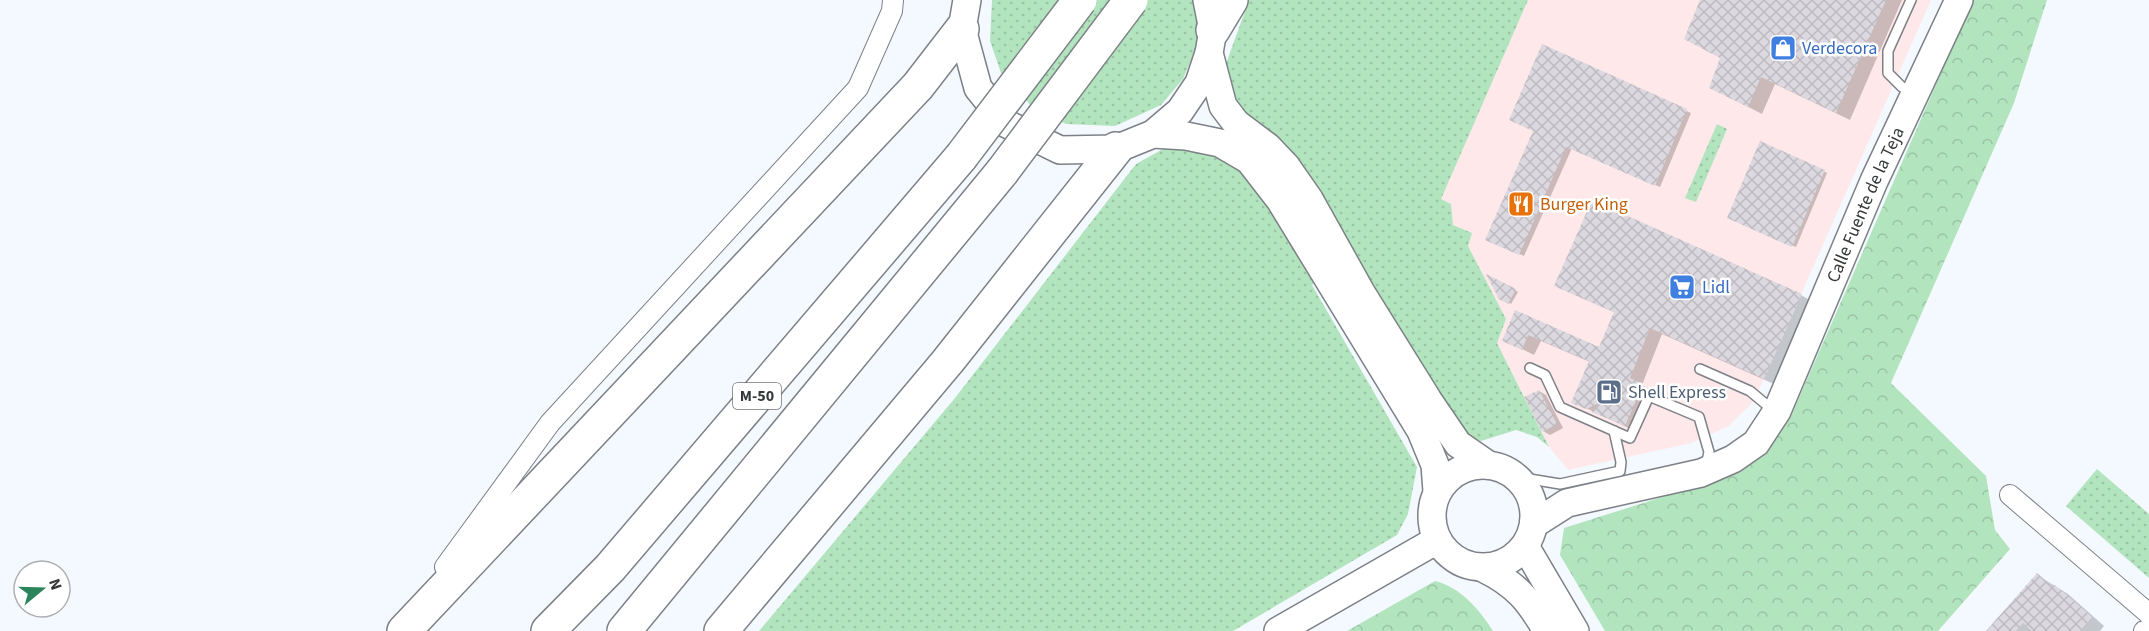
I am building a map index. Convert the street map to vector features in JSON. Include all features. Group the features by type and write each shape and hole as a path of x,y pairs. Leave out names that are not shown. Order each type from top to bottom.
{"highway":[{"name":"M-50","path":"548,631 610,568 961,157 1080,0"},
{"name":"M-50","path":"624,631 651,602 1002,172 1131,0"},
{"path":"1210,28 1231,0"},
{"path":"404,631 918,86 965,15"},
{"path":"721,631 948,362 1116,149"}],"street":[{"path":"393,631 454,556 550,423 858,88 892,11 893,0"},
{"name":"Calle Fuente de la Teja","path":"1530,535 1567,503 1701,473 1733,459 1756,443 1776,412 1874,181 1959,0"},
{"path":"965,15 978,88 1007,124 1060,150 1116,149 1153,134 1180,111 1198,83 1210,28"},
{"path":"1210,28 1222,106 1236,123 1268,147 1286,166 1309,199 1362,294 1428,400 1458,444 1487,464"},
{"path":"1153,134 1186,136 1220,143 1249,160 1280,200 1421,431 1435,465 1437,491"},
{"name":"Calle Fuente de la Teja","path":"1521,482 1546,491 1572,492 1625,481 1639,477 1655,466 1709,453 1731,445 1758,428 1776,412"},
{"path":"1547,631 1525,597 1507,579 1483,568 1456,560 1437,540 1432,524 1432,507 1437,491 1446,479 1458,470 1472,465 1487,464 1503,468 1528,490 1530,535 1575,631"},
{"path":"2010,495 2149,614"},
{"path":"1483,568 1499,566 1513,558 1530,535"},
{"path":"1278,631 1437,540"},
{"path":"2144,631 2149,630"}],"lane":[{"path":"1911,0 1888,51 1888,73 1902,87 1916,94"},
{"path":"1530,368 1545,375 1560,407 1630,438 1648,396 1699,417 1709,453 1703,465 1670,471 1654,484"},
{"path":"1700,369 1750,391 1776,412"},
{"path":"1521,482 1560,484 1620,471 1622,462 1614,431"}],"shaded area":[{"path":"1528,0 1931,0 1754,401 1729,426 1691,443 1568,470 1549,447 1497,343 1506,319 1468,246 1472,233 1453,225 1451,204 1440,199"}],"green space":[{"path":"992,0 1195,0 1198,11 1197,46 1183,79 1161,105 1115,126 1066,124 1035,110 1001,73 990,41"},
{"path":"1249,0 1528,0 1441,199 1451,204 1453,225 1472,233 1468,246 1506,319 1497,343 1549,447 1537,437 1516,430 1481,441 1470,437 1450,414 1312,180 1262,124 1241,109 1227,85 1227,61"},
{"path":"1973,0 2047,0 2014,103 1891,383 1986,476 1995,530 2010,549 1938,631 1605,631 1560,555 1564,528 1732,475 1762,455 1791,416"},
{"path":"1717,124 1727,129 1696,202 1685,198"},
{"path":"1187,146 1231,159 1256,184 1318,281 1312,285 1417,467 1408,514 1397,535 1233,631 759,631 955,398 1136,164 1163,149"},
{"path":"2097,469 2149,514 2149,578 2066,506"},
{"path":"1435,581 1453,588 1468,600 1493,631 1347,631"}],"building":[{"name":"Verdecora","path":"1700,0 1886,0 1836,113 1761,77 1748,107 1709,88 1720,58 1684,39"},
{"path":"1542,44 1687,109 1655,186 1566,147 1519,255 1485,240 1533,131 1509,120"},
{"path":"1760,141 1825,170 1792,247 1727,218"},
{"path":"1592,200 1802,294 1764,379 1650,328 1630,378 1643,384 1625,426 1592,412 1599,403 1586,409 1571,403 1589,361 1528,335 1522,350 1502,341 1515,310 1599,347 1614,312 1554,286"},
{"path":"1486,274 1516,289 1508,304 1499,299"},
{"path":"1539,390 1557,424 1542,432 1524,397"},
{"path":"2037,573 2053,587 2055,585 2092,617 2080,631 2032,631 2023,623 2016,631 1986,631"}],"place":[{"name":"Verdecora","path":"1783,48"},
{"name":"Burger King","path":"1521,204"},
{"name":"Lidl","path":"1682,287"},
{"name":"Shell Express","path":"1609,392"}]}
